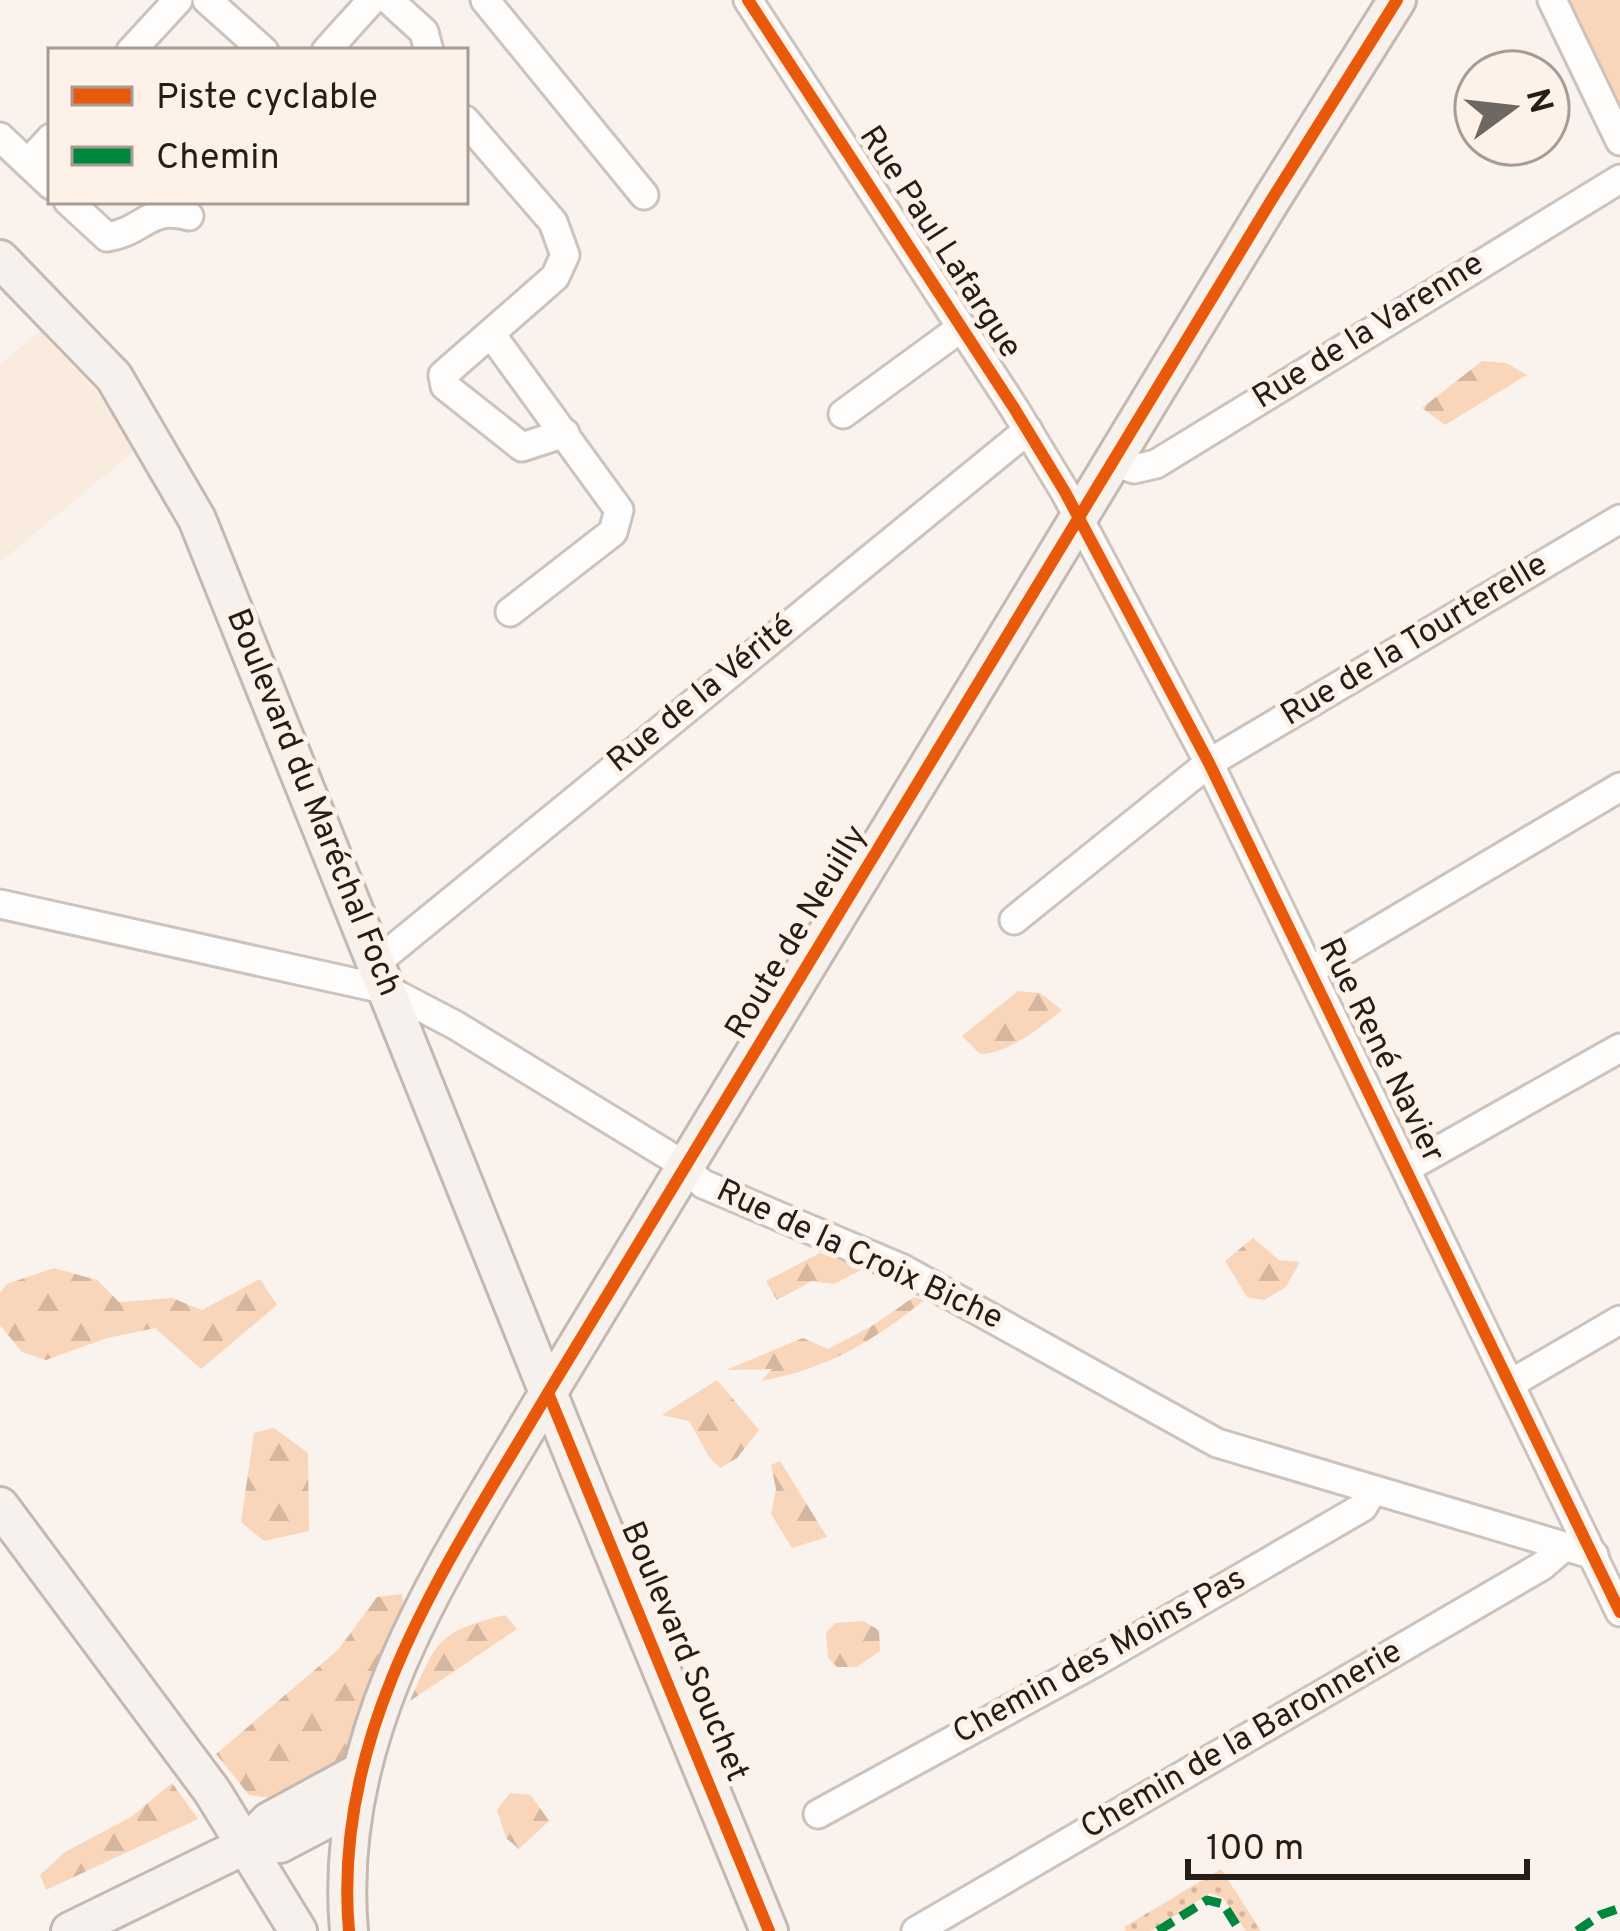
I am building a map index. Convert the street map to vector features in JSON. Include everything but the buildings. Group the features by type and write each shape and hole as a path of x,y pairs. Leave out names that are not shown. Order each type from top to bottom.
{"main road":[{"name":"Route de Neuilly","path":"349,1931 347,1863 357,1789 390,1676 434,1590 548,1393 1397,0"},
{"name":"Boulevard du Maréchal Foch","path":"0,260 114,377 184,495 548,1393"},
{"name":"Boulevard Souchet","path":"548,1393 770,1931"},
{"path":"0,1506 176,1741 298,1931"},
{"path":"70,1931 246,1845 280,1844 357,1789"}],"street":[{"path":"134,48 178,0"},
{"path":"207,0 261,48"},
{"path":"329,48 372,0"},
{"path":"389,0 424,32 428,48"},
{"path":"485,0 644,195"},
{"name":"Rue Paul Lafargue","path":"748,0 1028,430 1079,520"},
{"path":"1552,0 1620,141"},
{"path":"468,123 553,222 565,255 555,277 443,375 445,386 521,447 565,433"},
{"path":"0,136 48,182"},
{"path":"28,163 48,141"},
{"name":"Rue de la Varenne","path":"1115,463 1134,470 1156,464 1620,179"},
{"path":"71,204 106,237 130,233 168,210 188,216"},
{"path":"843,414 962,328"},
{"path":"491,334 619,510 613,532 510,612"},
{"name":"Rue de la Vérité","path":"382,976 1028,430"},
{"name":"Rue de la Tourterelle","path":"1015,920 1209,763 1620,519"},
{"name":"Rue René Navier","path":"1079,520 1209,763 1620,1612"},
{"path":"1310,970 1620,787"},
{"name":"Rue de la Croix Biche","path":"0,904 382,976 687,1168 703,1184 919,1277 1217,1443 1594,1555"},
{"path":"1407,1168 1620,1048"},
{"path":"1510,1384 1620,1320"},
{"name":"Chemin des Moins Pas","path":"818,1814 1094,1663 1364,1507 1372,1490"},
{"name":"Chemin de la Baronnerie","path":"916,1931 1542,1566 1564,1546"}],"shaded area":[{"path":"40,331 99,395 137,449 0,562 0,364"}],"green space":[{"path":"1555,0 1620,0 1620,123"},
{"path":"1482,361 1506,363 1527,375 1445,425 1422,408"},
{"path":"1018,991 1040,993 1062,1010 1013,1045 980,1054 962,1036"},
{"path":"1253,1238 1279,1260 1300,1262 1286,1287 1264,1300 1247,1297 1225,1261"},
{"path":"820,1253 865,1268 834,1284 812,1281 777,1300 766,1281"},
{"path":"54,1268 97,1280 119,1302 172,1298 202,1310 260,1279 277,1305 201,1369 155,1328 107,1338 46,1360 22,1352 0,1325 0,1293 7,1284"},
{"path":"914,1297 924,1300 867,1341 828,1361 761,1381 772,1369 726,1370 803,1338 828,1349"},
{"path":"717,1380 759,1430 737,1458 720,1468 689,1421 662,1415"},
{"path":"274,1428 308,1453 309,1531 264,1541 241,1522 254,1433"},
{"path":"780,1461 827,1537 792,1548 771,1514 776,1489 771,1465"},
{"path":"402,1594 405,1615 352,1755 271,1798 249,1795 216,1754 338,1650 377,1597"},
{"path":"505,1615 517,1629 410,1701 442,1641 465,1627"},
{"path":"863,1621 879,1630 880,1651 857,1667 837,1667 828,1658 826,1633 835,1623"},
{"path":"172,1783 198,1819 46,1890 40,1875 65,1852 131,1817"},
{"path":"510,1793 531,1795 549,1821 519,1849 506,1838 497,1810"},
{"path":"1221,1869 1261,1931 1246,1931 1223,1898 1210,1893 1151,1931 1126,1931 1124,1927"}],"marked path":[{"path":"1158,1931 1207,1900 1223,1904 1240,1931"},
{"path":"1577,1931 1620,1908"}],"cycle path":[{"path":"748,0 1065,492 1209,763 1620,1612"},
{"path":"349,1931 348,1856 359,1784 378,1715 437,1583 1272,199 1397,0"},
{"path":"548,1393 769,1931"}]}
